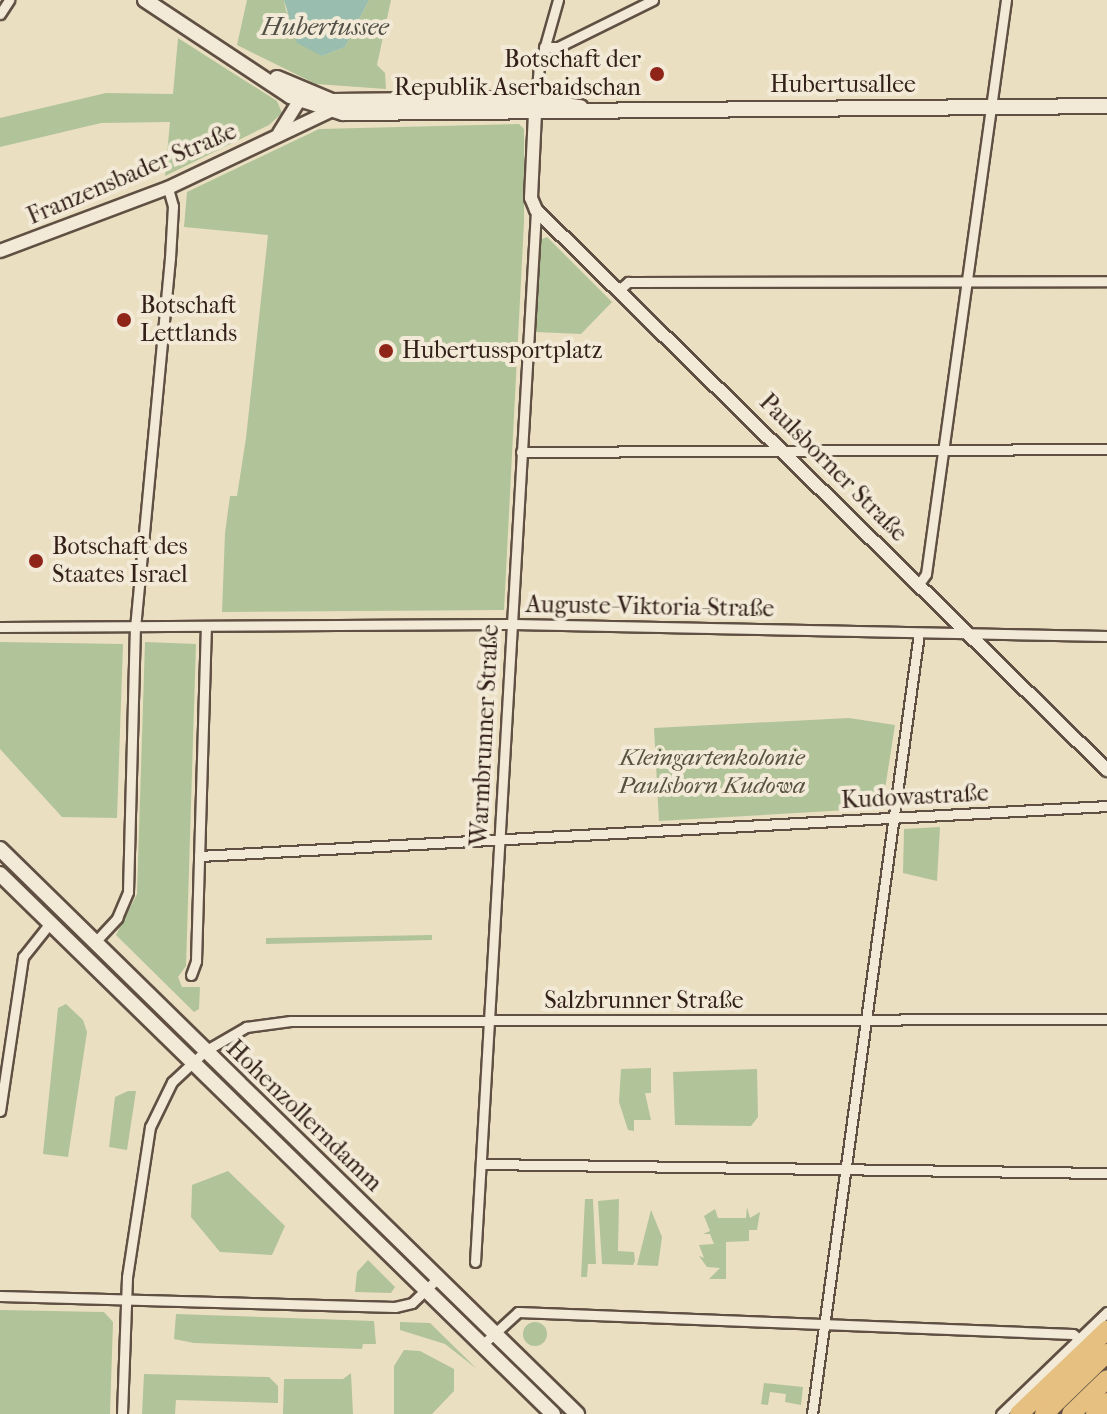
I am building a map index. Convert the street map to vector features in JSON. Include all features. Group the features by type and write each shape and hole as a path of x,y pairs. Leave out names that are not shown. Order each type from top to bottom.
{"highway":[{"path":"1019,1414 1107,1330"},
{"path":"1044,1414 1107,1353"},
{"path":"1071,1414 1107,1379"},
{"path":"1095,1414 1107,1402"}],"main road":[{"name":"Hubertusallee","path":"145,0 247,64 330,111 535,106"},
{"name":"Hubertusallee","path":"305,98 357,103 580,107 1107,106"},
{"name":"Hohenzollerndamm","path":"0,849 577,1414"},
{"name":"Hohenzollerndamm","path":"0,874 553,1414"}],"street":[{"path":"0,14 9,0"},
{"path":"535,106 544,47 558,0"},
{"path":"544,47 558,47 653,0"},
{"path":"919,584 926,574 1006,0"},
{"path":"279,133 305,98"},
{"name":"Warmbrunner Straße","path":"475,1262 513,624 535,106"},
{"name":"Franzensbader Straße","path":"0,251 168,188 330,111"},
{"path":"95,942 117,918 128,892 135,628 171,245 173,206 168,188"},
{"name":"Paulsborner Straße","path":"533,204 1107,770"},
{"path":"620,289 628,282 1107,281"},
{"path":"521,452 1107,449"},
{"name":"Auguste-Viktoria-Straße","path":"0,627 513,624 1107,636"},
{"path":"191,975 196,961 206,627"},
{"path":"812,1414 919,633"},
{"name":"Kudowastraße","path":"199,856 1107,806"},
{"path":"0,1111 23,957 50,923"},
{"name":"Salzbrunner Straße","path":"122,1414 126,1298 150,1127 172,1082 226,1036 264,1023 1107,1019"},
{"path":"483,1164 1107,1173"},
{"path":"0,1296 390,1308 407,1306 438,1278"},
{"path":"482,1345 518,1312 1073,1334 1079,1339"},
{"path":"1001,1414 1107,1312"}],"green space":[{"path":"247,0 284,0 286,11 322,56 345,47 369,0 391,0 377,65 385,73 386,89 316,84 237,45"},
{"path":"178,38 277,101 282,113 269,125 165,176 170,122 101,123 0,147 0,118 106,93 173,94"},
{"name":"Hubertussportplatz","path":"519,124 524,129 524,222 504,610 222,612 225,533 230,496 237,496 246,438 268,235 184,227 187,192 319,129"},
{"path":"547,237 612,302 581,334 536,332 540,240"},
{"path":"0,642 123,644 117,818 62,817 0,749"},
{"path":"145,642 196,644 186,966 178,977 182,987 200,987 199,1009 194,1012 116,935 137,894"},
{"name":"Kleingartenkolonie Paulsborn Kudowa","path":"849,718 895,725 882,808 659,821 654,728"},
{"path":"940,827 937,881 903,873 904,829"},
{"path":"52,908 189,1040 184,1045 47,913"},
{"path":"432,935 432,940 266,944 266,938"},
{"path":"66,1004 83,1020 87,1032 68,1157 43,1154 58,1008"},
{"path":"208,1062 420,1266 415,1272 205,1066"},
{"path":"651,1068 651,1093 645,1093 651,1120 634,1120 634,1131 628,1130 619,1102 621,1069"},
{"path":"757,1069 758,1117 751,1126 675,1125 673,1072"},
{"path":"136,1091 127,1150 109,1147 115,1097"},
{"path":"228,1171 285,1226 272,1255 220,1252 191,1217 192,1185"},
{"path":"585,1199 593,1199 596,1264 588,1264 587,1277 581,1277"},
{"path":"619,1199 618,1251 634,1252 633,1265 602,1264 598,1201"},
{"path":"747,1207 750,1218 760,1212 757,1230 749,1230 749,1241 726,1242 726,1279 709,1279 720,1268 707,1267 699,1256 704,1258 699,1245 714,1244 710,1234 703,1234 710,1231 704,1216 715,1209 718,1218 746,1218"},
{"path":"651,1210 662,1237 658,1266 637,1265"},
{"path":"368,1260 395,1287 391,1293 355,1292 357,1272"},
{"path":"0,1310 104,1312 113,1322 110,1414 0,1414"},
{"path":"176,1314 374,1321 376,1344 363,1344 362,1349 194,1343 174,1339"},
{"path":"400,1322 430,1323 477,1369 445,1344 400,1330"},
{"path":"535,1322 543,1326 547,1334 543,1342 535,1346 527,1342 523,1334 527,1326"},
{"path":"404,1350 420,1351 454,1369 454,1391 432,1414 394,1414 394,1366"},
{"path":"351,1373 353,1414 283,1414 284,1379 343,1379"},
{"path":"144,1374 269,1377 278,1386 278,1403 176,1400 175,1414 142,1414"},
{"path":"764,1383 803,1387 801,1405 785,1402 786,1394 770,1392 768,1405 761,1404"}],"water":[{"name":"Hubertussee","path":"284,0 369,0 345,47 322,56 297,43"}],"place":[{"name":"Botschaft der Republik Aserbaidschan","path":"657,74"},
{"name":"Botschaft Lettlands","path":"124,320"},
{"name":"Hubertussportplatz","path":"386,351"},
{"name":"Botschaft des Staates Israel","path":"36,561"}]}
